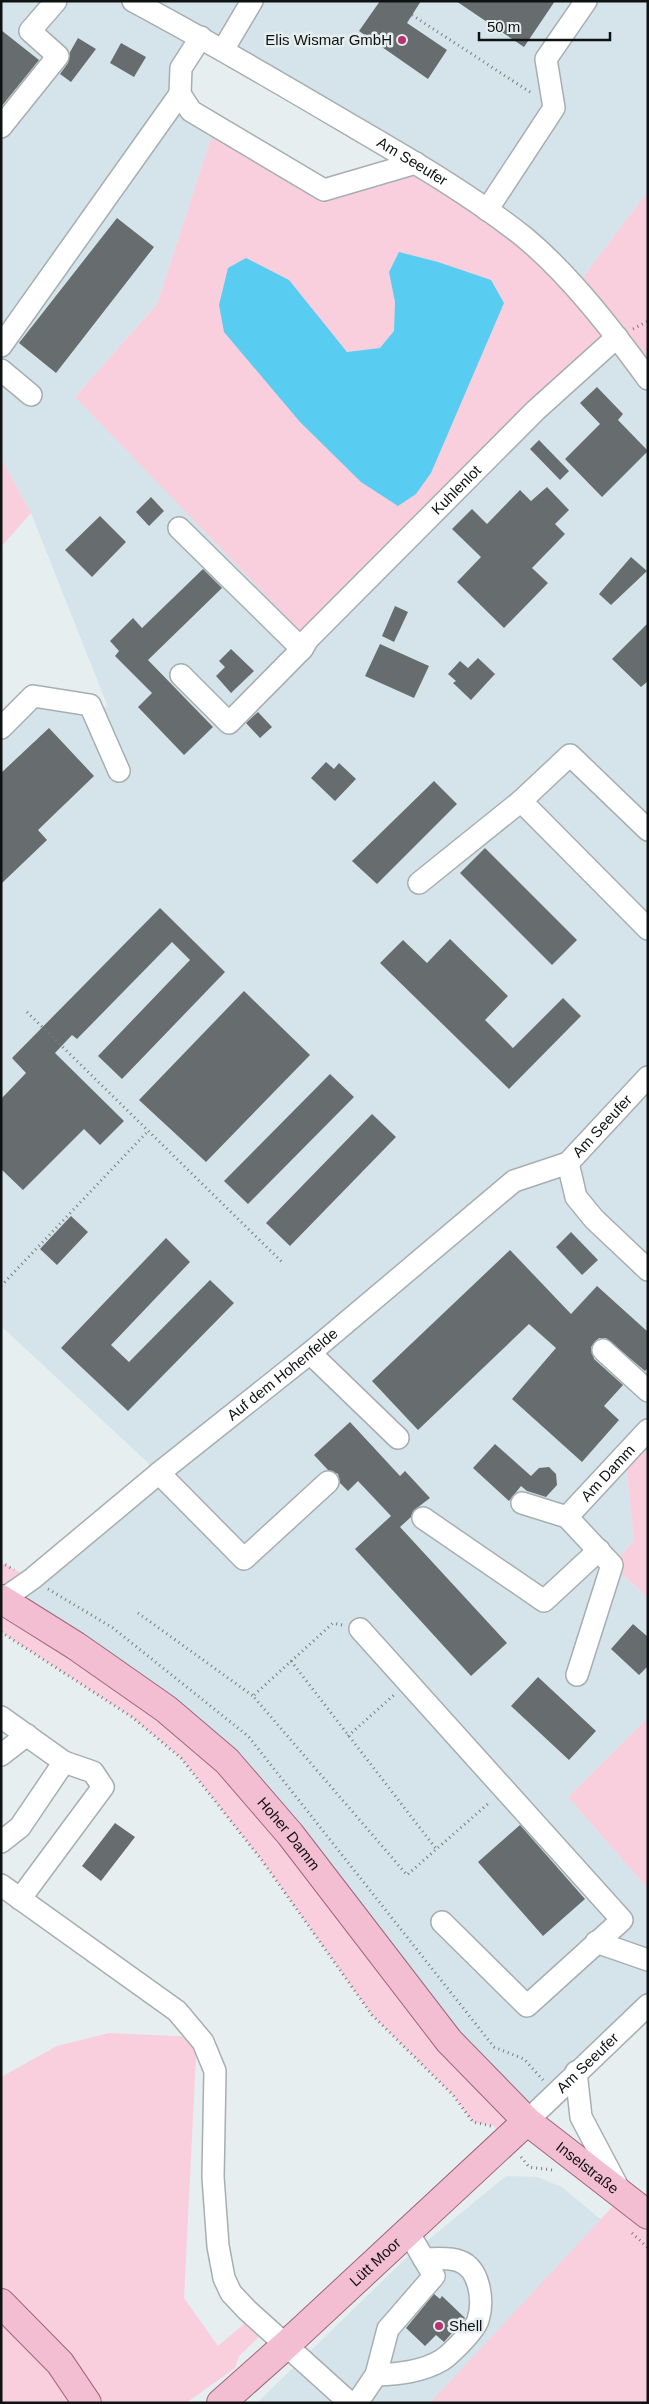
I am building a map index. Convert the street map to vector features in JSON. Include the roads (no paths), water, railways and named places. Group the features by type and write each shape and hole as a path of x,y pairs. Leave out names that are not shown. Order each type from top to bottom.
{"main road":[{"name":"Hoher Damm","path":"2,1599 76,1646 166,1709 227,1761 290,1834 449,2041 527,2121"},
{"name":"Lütt Moor","path":"220,2403 286,2346 527,2121"},
{"name":"Inselstraße","path":"527,2121 622,2196 637,2222"},
{"path":"1,2303 60,2363 87,2403"}],"street":[{"path":"1,127 58,56 30,31 56,1"},
{"name":"Am Seeufer","path":"133,1 201,37 416,163 487,210 524,238 575,288 617,337 648,379"},
{"path":"223,50 252,1"},
{"path":"487,210 554,108 546,59 586,1"},
{"path":"1,346 180,94 181,68 201,37"},
{"path":"180,94 191,111 324,190 416,163"},
{"name":"Kuhlenlot","path":"181,675 230,723 302,649 308,639 536,410 617,337"},
{"path":"1,370 31,395"},
{"path":"180,528 302,649"},
{"path":"1,728 33,696 90,705 120,771"},
{"path":"419,883 521,801 570,755 648,830"},
{"path":"521,801 648,929"},
{"name":"Am Seeufer","path":"644,1089 568,1163 576,1197 594,1219 648,1270"},
{"name":"Auf dem Hohenfelde","path":"2,1599 32,1579 159,1473 310,1354 514,1181 568,1163"},
{"path":"603,1350 648,1391"},
{"path":"310,1354 398,1438"},
{"name":"Am Damm","path":"567,1517 648,1430"},
{"path":"159,1473 244,1560 328,1482"},
{"path":"522,1503 567,1517 612,1565 577,1675"},
{"path":"423,1518 544,1601 599,1550"},
{"path":"360,1629 506,1788 622,1920 527,2006 442,1922"},
{"path":"1,1718 64,1762 93,1772 103,1788 20,1899"},
{"path":"1,1755 27,1735"},
{"path":"1,1842 20,1827 64,1762"},
{"path":"1,1885 177,2011 203,2042 215,2071 213,2177 218,2246 224,2278 230,2293 350,2403"},
{"path":"596,1942 648,1960"},
{"name":"Am Seeufer","path":"527,2121 648,2004"},
{"path":"576,2072 581,2117 622,2196"},
{"path":"357,2403 376,2376 388,2329 434,2276 408,2232"},
{"path":"376,2376 405,2374 442,2360 478,2322 480,2306 478,2282 470,2268 458,2260 424,2259"}],"water":[{"path":"399,252 438,262 491,280 504,303 431,473 416,494 398,506 361,482 300,422 224,332 219,305 228,268 246,258 289,280 347,352 380,348 394,331 395,302 389,272"}],"place":[{"name":"Elis Wismar GmbH","path":"402,40"},
{"name":"Shell","path":"439,2326"}]}
